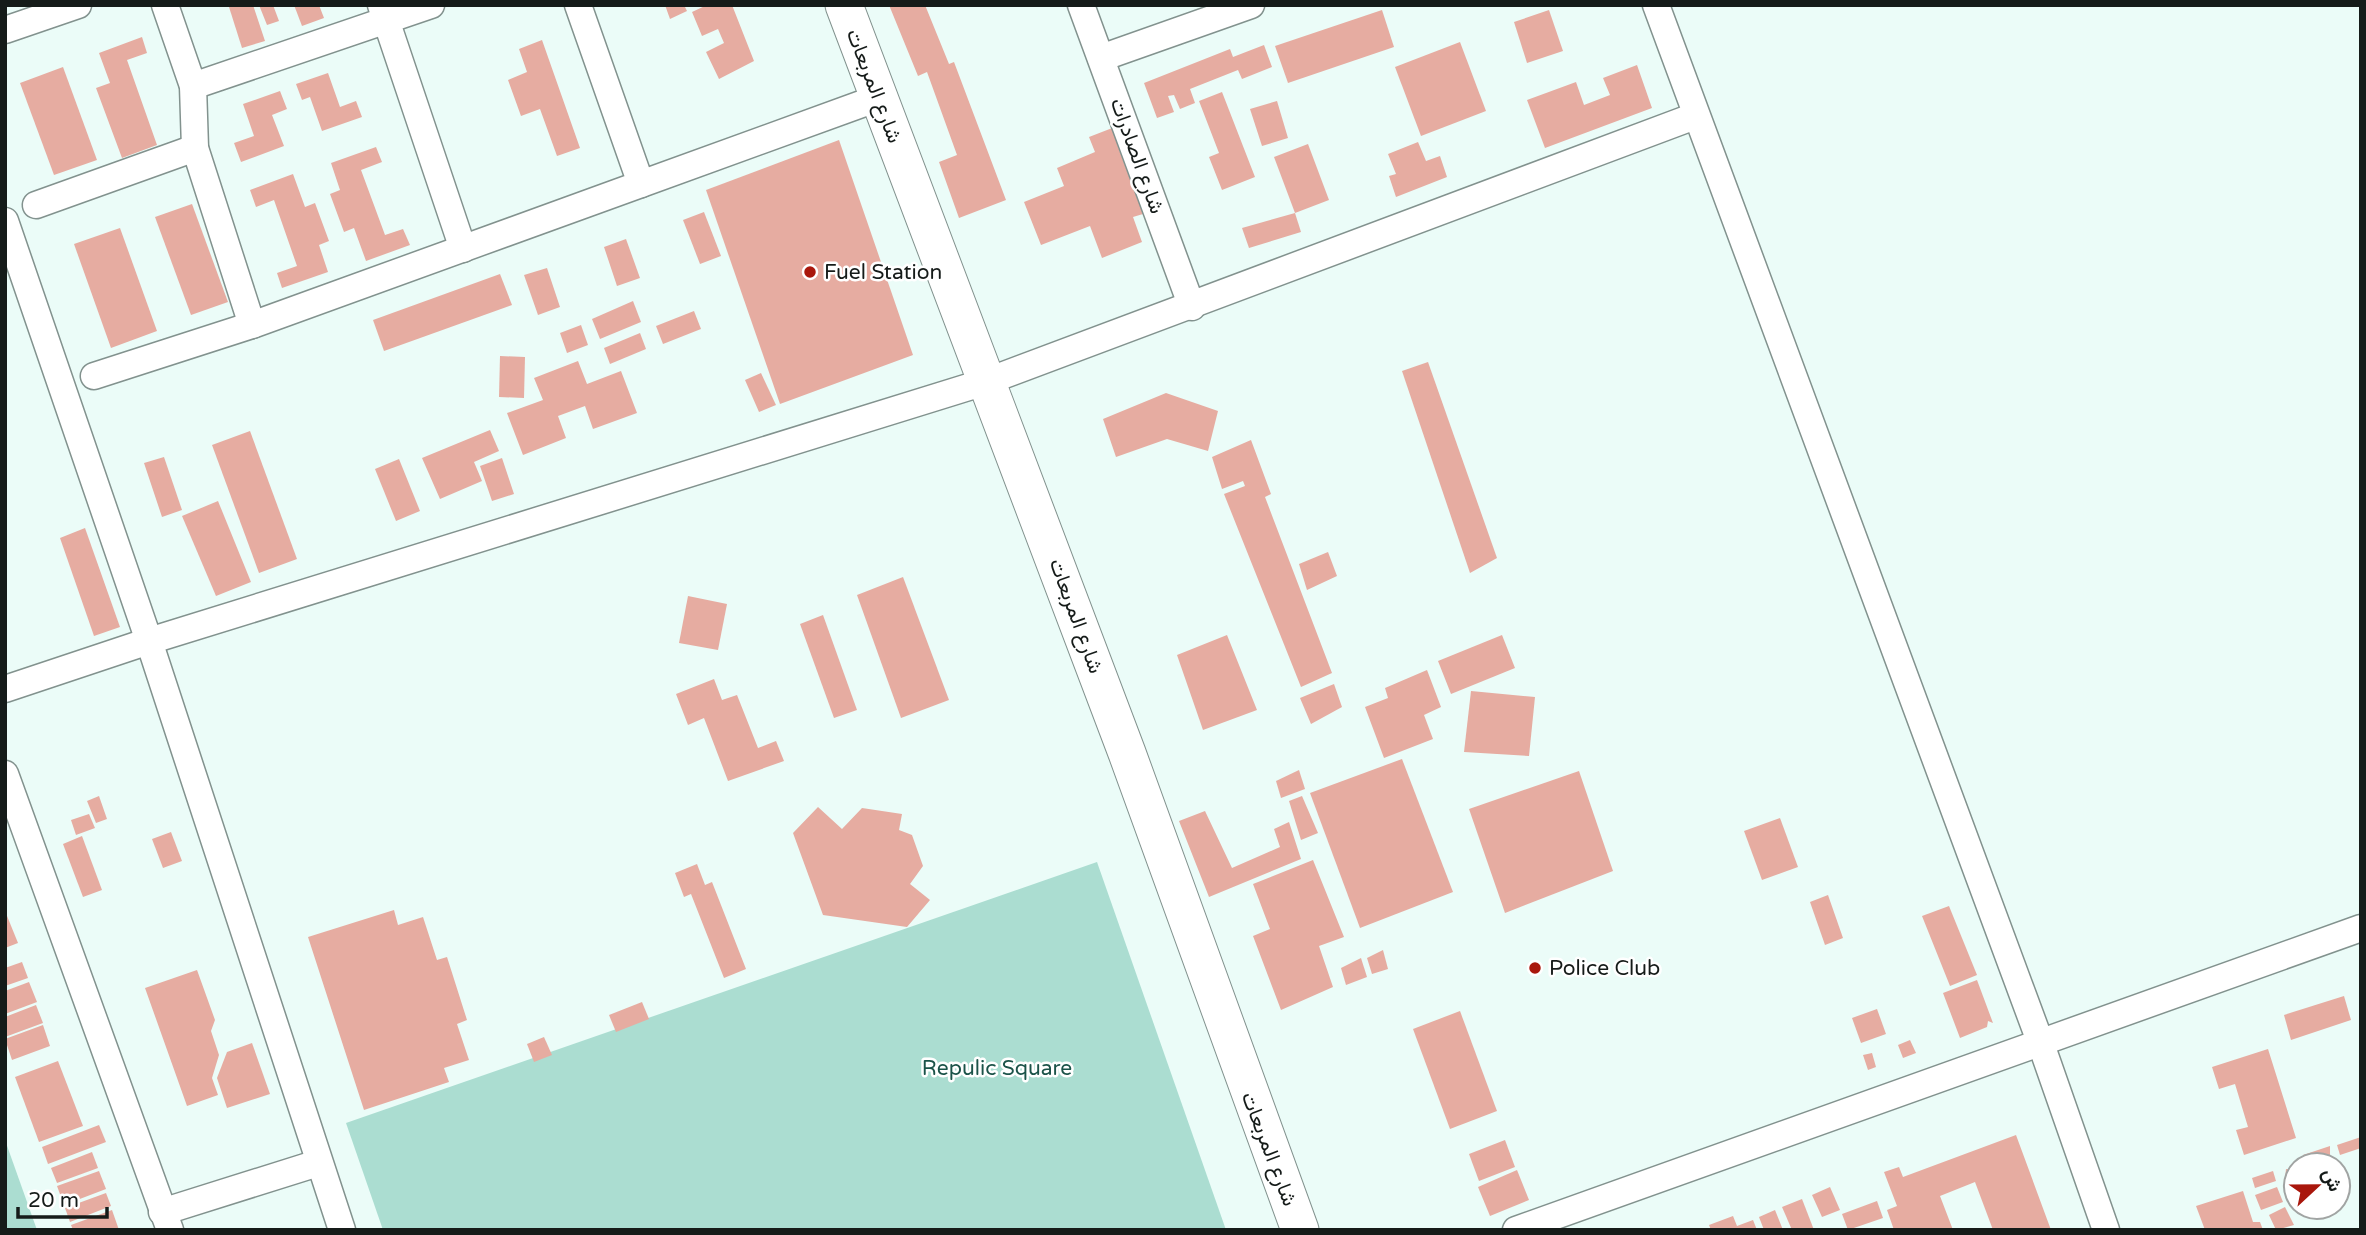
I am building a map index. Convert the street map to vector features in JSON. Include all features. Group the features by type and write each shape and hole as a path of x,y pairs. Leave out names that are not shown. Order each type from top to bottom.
{"main road":[{"name":"شارع المربعات","path":"844,5 988,381 1300,1230"}],"street":[{"path":"5,30 78,5"},
{"path":"165,5 193,86 195,148 251,325"},
{"path":"193,86 384,13 431,5"},
{"path":"578,5 641,184"},
{"name":"شارع الصادرات","path":"1081,5 1192,307"},
{"path":"1101,58 1251,5"},
{"path":"1656,5 2041,1044 2106,1230"},
{"path":"384,13 463,249"},
{"path":"94,376 251,325 878,98"},
{"path":"5,689 149,641 988,381 1192,307 1695,116"},
{"path":"36,205 195,148"},
{"path":"5,220 149,641 342,1230"},
{"path":"5,774 166,1221 318,1163"},
{"path":"1516,1230 2361,928"}],"green space":[{"name":"Repulic Square","path":"1097,862 1226,1230 383,1230 346,1123"},
{"path":"5,1140 37,1230 5,1230"}],"building":[{"path":"253,5 265,41 242,48 229,7"},
{"path":"259,5 273,5 279,21 267,25"},
{"path":"294,5 319,5 324,18 302,26"},
{"path":"665,5 684,5 687,11 670,19"},
{"path":"707,5 732,5 754,61 719,79 706,52 724,43 718,29 702,36 692,12"},
{"path":"889,5 925,5 949,64 954,62 1006,200 959,218 939,162 957,155 927,72 918,76"},
{"path":"1382,10 1394,47 1288,83 1275,46"},
{"path":"1549,10 1563,51 1527,63 1514,22"},
{"path":"142,37 147,53 127,60 157,145 122,158 96,88 110,83 99,53"},
{"path":"542,40 580,148 557,156 540,109 521,116 508,80 527,72 519,49"},
{"path":"1460,42 1486,111 1421,136 1395,67"},
{"path":"1264,45 1272,67 1242,79 1238,70 1190,89 1195,103 1180,109 1174,95 1168,96 1174,112 1157,118 1144,83 1230,49 1233,57"},
{"path":"1637,65 1652,108 1545,148 1527,100 1576,82 1584,105 1610,95 1603,78"},
{"path":"63,67 97,160 54,175 20,83"},
{"path":"328,73 340,107 356,101 362,117 322,131 310,97 302,100 296,84"},
{"path":"280,91 287,109 272,115 284,146 241,162 234,143 254,136 243,104"},
{"path":"1222,92 1255,177 1222,190 1209,157 1219,153 1199,101"},
{"path":"1277,101 1288,138 1262,146 1250,109"},
{"path":"1120,125 1125,141 1117,144 1143,214 1133,217 1142,242 1102,258 1090,226 1041,245 1024,202 1064,186 1057,168 1095,152 1089,137"},
{"name":"Fuel Station","path":"839,140 913,355 780,404 706,190"},
{"path":"1418,142 1426,161 1440,156 1447,177 1396,197 1389,176 1396,174 1388,154"},
{"path":"1308,144 1329,200 1295,213 1274,157"},
{"path":"376,147 382,162 361,170 385,235 403,229 410,245 366,261 354,228 344,232 330,194 340,190 331,163"},
{"path":"293,174 305,207 315,203 329,241 319,245 328,272 282,288 277,273 297,266 274,200 256,207 250,190"},
{"path":"192,204 228,302 191,315 155,217"},
{"path":"704,212 721,256 700,264 683,220"},
{"path":"1295,213 1301,232 1249,248 1242,228"},
{"path":"120,228 157,331 111,348 74,244"},
{"path":"626,239 640,278 617,286 604,247"},
{"path":"547,268 560,307 538,315 524,275"},
{"path":"500,274 512,305 384,351 373,320"},
{"path":"633,301 641,322 600,339 592,319"},
{"path":"694,311 701,329 663,344 656,326"},
{"path":"581,325 588,345 567,353 560,333"},
{"path":"640,333 646,349 610,364 604,348"},
{"path":"500,356 525,357 524,398 499,397"},
{"path":"578,361 587,384 621,371 637,413 593,429 585,406 558,416 566,438 523,455 507,413 543,400 534,378"},
{"path":"1428,362 1497,558 1470,573 1402,371"},
{"path":"761,373 776,405 759,412 745,380"},
{"path":"1166,393 1218,411 1208,451 1167,439 1116,457 1103,419"},
{"path":"490,430 499,451 474,462 482,481 440,499 422,458"},
{"path":"250,431 297,559 259,573 212,445"},
{"path":"1251,440 1271,494 1265,497 1332,673 1301,687 1224,494 1245,486 1243,481 1222,489 1212,457"},
{"path":"164,457 182,510 162,517 144,463"},
{"path":"502,458 514,494 492,501 480,466"},
{"path":"399,459 420,511 396,521 375,469"},
{"path":"218,501 251,582 216,596 182,516"},
{"path":"85,528 120,627 94,636 60,538"},
{"path":"1328,552 1337,576 1307,590 1299,564"},
{"path":"903,577 949,700 901,718 857,595"},
{"path":"688,596 727,604 718,650 679,643"},
{"path":"823,615 857,710 834,718 800,624"},
{"path":"1227,635 1257,710 1203,730 1177,655"},
{"path":"1502,635 1515,668 1451,694 1438,661"},
{"path":"1427,670 1441,707 1424,715 1433,739 1384,758 1365,707 1388,698 1385,688"},
{"path":"714,679 722,700 737,695 758,748 776,741 784,761 728,781 704,718 688,725 676,694"},
{"path":"1334,684 1342,707 1311,724 1300,698"},
{"path":"1471,691 1535,697 1529,756 1464,752"},
{"path":"1402,759 1453,892 1360,928 1310,793"},
{"path":"1299,770 1305,789 1281,798 1276,781"},
{"path":"1579,771 1613,871 1505,913 1469,809"},
{"path":"99,796 107,819 96,823 87,801"},
{"path":"1302,796 1318,833 1301,840 1289,801"},
{"path":"818,807 842,829 862,808 902,814 899,830 912,835 923,866 910,884 930,900 907,927 823,915 793,833"},
{"path":"1205,811 1232,868 1280,847 1274,829 1289,822 1301,859 1209,897 1179,821"},
{"path":"89,814 95,828 76,835 71,820"},
{"path":"1780,818 1798,867 1762,880 1744,831"},
{"path":"171,832 182,861 163,868 152,839"},
{"path":"82,836 102,890 83,897 63,844"},
{"path":"1313,860 1344,937 1319,946 1333,987 1281,1010 1253,936 1270,929 1253,884"},
{"path":"697,864 705,885 712,882 746,969 724,978 691,894 684,897 675,873"},
{"path":"1828,895 1843,938 1825,945 1810,902"},
{"path":"1949,906 1977,975 1950,986 1922,916"},
{"path":"394,910 398,925 423,917 437,960 447,957 467,1020 457,1024 469,1060 444,1068 449,1082 364,1110 308,937"},
{"path":"5,911 18,943 5,948"},
{"path":"1383,950 1388,969 1372,974 1367,958"},
{"path":"1361,958 1367,977 1346,985 1341,968"},
{"path":"22,962 28,978 5,986 5,968"},
{"path":"197,970 215,1020 211,1031 219,1055 212,1078 218,1095 187,1106 145,988"},
{"path":"1977,980 1993,1023 1988,1021 1987,1027 1960,1038 1943,993"},
{"path":"29,982 37,1002 5,1014 5,991"},
{"path":"2344,996 2351,1020 2291,1040 2284,1015"},
{"path":"642,1002 649,1019 616,1032 609,1015"},
{"path":"36,1005 43,1023 5,1037 5,1017"},
{"path":"1877,1009 1886,1034 1861,1043 1852,1018"},
{"path":"1460,1011 1497,1111 1450,1129 1413,1029"},
{"path":"43,1025 50,1046 12,1060 5,1039"},
{"path":"544,1037 552,1055 534,1062 527,1044"},
{"path":"1910,1040 1916,1053 1903,1058 1898,1045"},
{"path":"252,1043 270,1094 227,1108 217,1078 227,1052"},
{"path":"2268,1049 2296,1138 2244,1155 2236,1130 2248,1127 2235,1084 2219,1089 2212,1067"},
{"path":"1872,1053 1876,1067 1868,1070 1863,1055"},
{"path":"58,1061 83,1126 39,1142 15,1077"},
{"path":"99,1125 106,1142 48,1164 42,1147"},
{"path":"2016,1135 2051,1230 1993,1230 1975,1182 1940,1196 1953,1230 1894,1230 1887,1210 1897,1206 1884,1172 1899,1167 1903,1177"},
{"path":"2361,1137 2361,1148 2352,1151 2339,1151 2337,1145"},
{"path":"1505,1140 1515,1167 1479,1181 1469,1154"},
{"path":"2330,1146 2330,1151 2315,1151"},
{"path":"92,1152 98,1168 57,1183 51,1168"},
{"path":"1517,1170 1529,1200 1490,1216 1478,1187"},
{"path":"99,1171 106,1189 64,1205 57,1186"},
{"path":"2273,1171 2276,1181 2255,1188 2252,1178"},
{"path":"1830,1187 1840,1210 1822,1217 1812,1195"},
{"path":"2277,1187 2282,1202 2261,1210 2255,1195"},
{"path":"2243,1191 2253,1222 2260,1222 2263,1230 2205,1230 2196,1206"},
{"path":"106,1193 111,1206 70,1222 65,1208"},
{"path":"1802,1199 1814,1230 1792,1230 1782,1207"},
{"path":"1877,1201 1883,1218 1848,1230 1842,1214"},
{"path":"2282,1208 2282,1221 2292,1221 2294,1225 2276,1230 2269,1215"},
{"path":"112,1210 119,1230 73,1230 71,1225"},
{"path":"1775,1210 1783,1230 1764,1230 1759,1217"},
{"path":"1733,1216 1737,1226 1753,1220 1757,1230 1711,1230 1709,1225"}],"place":[{"name":"Fuel Station","path":"810,272"},
{"name":"Police Club","path":"1535,968"}]}
